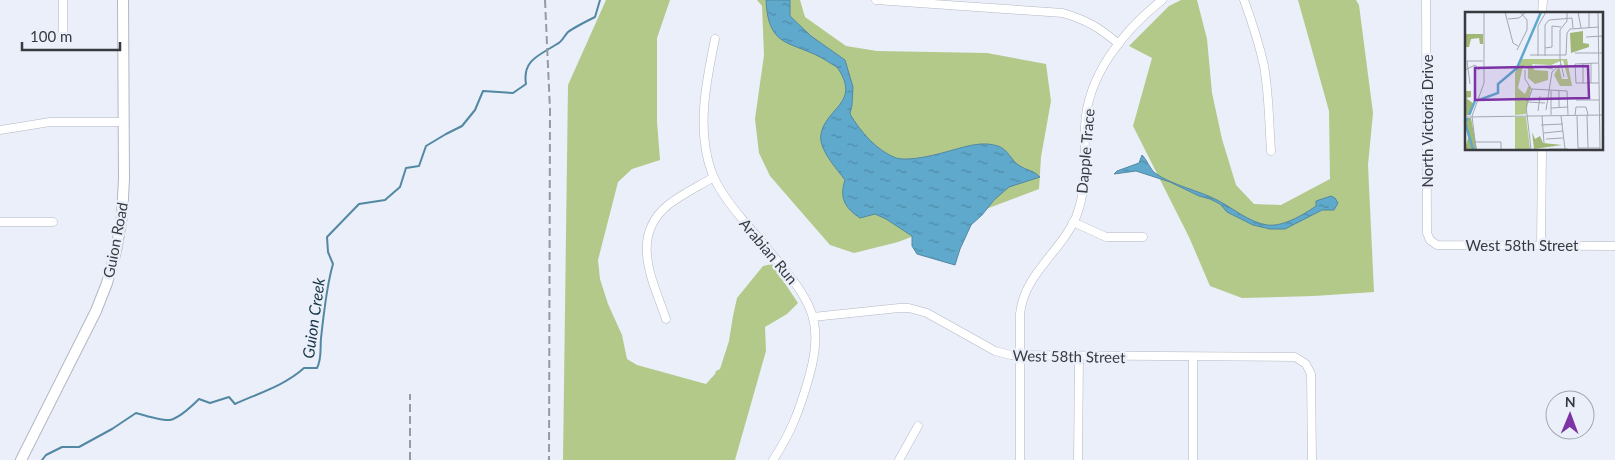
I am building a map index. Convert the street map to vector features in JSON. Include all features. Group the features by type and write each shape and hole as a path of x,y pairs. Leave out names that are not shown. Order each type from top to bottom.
{"street":[{"path":"63,0 63,31"},
{"name":"Guion Road","path":"24,455 96,311 112,268 120,233 123,200 123,0"},
{"path":"876,0 1063,13 1100,28 1119,44"},
{"name":"Dapple Trace","path":"1020,460 1020,314 1026,291 1035,274 1061,242 1073,222 1082,198 1085,125 1090,98 1096,81 1104,65 1119,44 1147,12 1162,0"},
{"path":"1244,0 1258,41 1264,68 1268,95 1271,150"},
{"name":"North Victoria Drive","path":"1426,0 1427,233 1431,242"},
{"name":"Arabian Run","path":"715,39 707,83 704,123 706,151 714,177 732,207 801,289 813,317 816,336 814,361 796,419 773,460"},
{"path":"0,130 50,122 124,122"},
{"path":"1541,246 1542,150"},
{"path":"666,319 647,262 646,244 649,232 658,216 668,206 714,177"},
{"path":"0,222 53,222"},
{"path":"1073,222 1106,236 1143,237"},
{"name":"West 58th Street","path":"1431,242 1437,245 1615,246"},
{"name":"West 58th Street","path":"813,317 909,308 927,313 995,352 1006,355 1292,357 1300,359 1310,370 1312,378 1312,460"},
{"path":"1078,460 1079,356"},
{"path":"1193,357 1193,460"},
{"path":"899,460 918,426"}],"green space":[{"path":"606,0 670,0 657,38 657,121 660,160 632,169 618,182 598,260 600,279 608,304 622,335 627,359 637,365 706,384 716,371 720,369 729,341 737,298 763,266 772,264 798,303 787,314 765,327 766,351 735,460 563,460 568,85"},
{"path":"757,0 800,0 805,17 846,46 877,51 987,53 1046,64 1051,101 1041,157 1039,189 898,242 854,253 830,245 770,176 759,153 755,119 764,55 762,6"},
{"path":"1181,0 1197,0 1207,39 1212,93 1222,139 1236,185 1254,204 1281,205 1330,179 1329,111 1298,0 1356,0 1359,5 1373,113 1368,165 1374,292 1242,298 1210,286 1189,237 1133,126 1152,58 1129,46 1169,6"}],"water":[{"path":"766,0 790,0 790,16 811,36 845,60 853,87 850,114 864,134 882,151 896,158 909,159 987,144 998,146 1017,164 1040,177 1009,187 994,200 971,225 955,265 917,254 912,246 912,236 886,219 875,214 860,218 850,210 845,202 843,186 845,180 825,152 821,140 824,125 844,98 846,90 844,81 835,66 815,54 785,42 777,36 768,16"},
{"path":"1142,155 1153,171 1162,177 1212,197 1248,218 1267,225 1286,222 1316,206 1316,201 1331,196 1338,203 1334,210 1322,210 1285,229 1270,229 1253,225 1227,212 1220,204 1170,182 1136,171 1114,174 1117,171 1139,163"}],"waterway":[{"name":"Guion Creek","path":"42,460 46,455 62,447 79,447 136,413 170,420 182,414 199,399 210,403 229,397 235,404 288,380 304,368 317,368 320,357 327,291 333,264 328,252 327,237 359,204 385,200 400,187 406,168 419,166 426,146 462,126 475,110 483,91 513,93 526,84 525,76 527,69 534,59 560,42 568,32 595,17 600,0"}],"railway":[{"path":"545,0 550,110 549,460"},
{"path":"410,394 410,460"}]}
